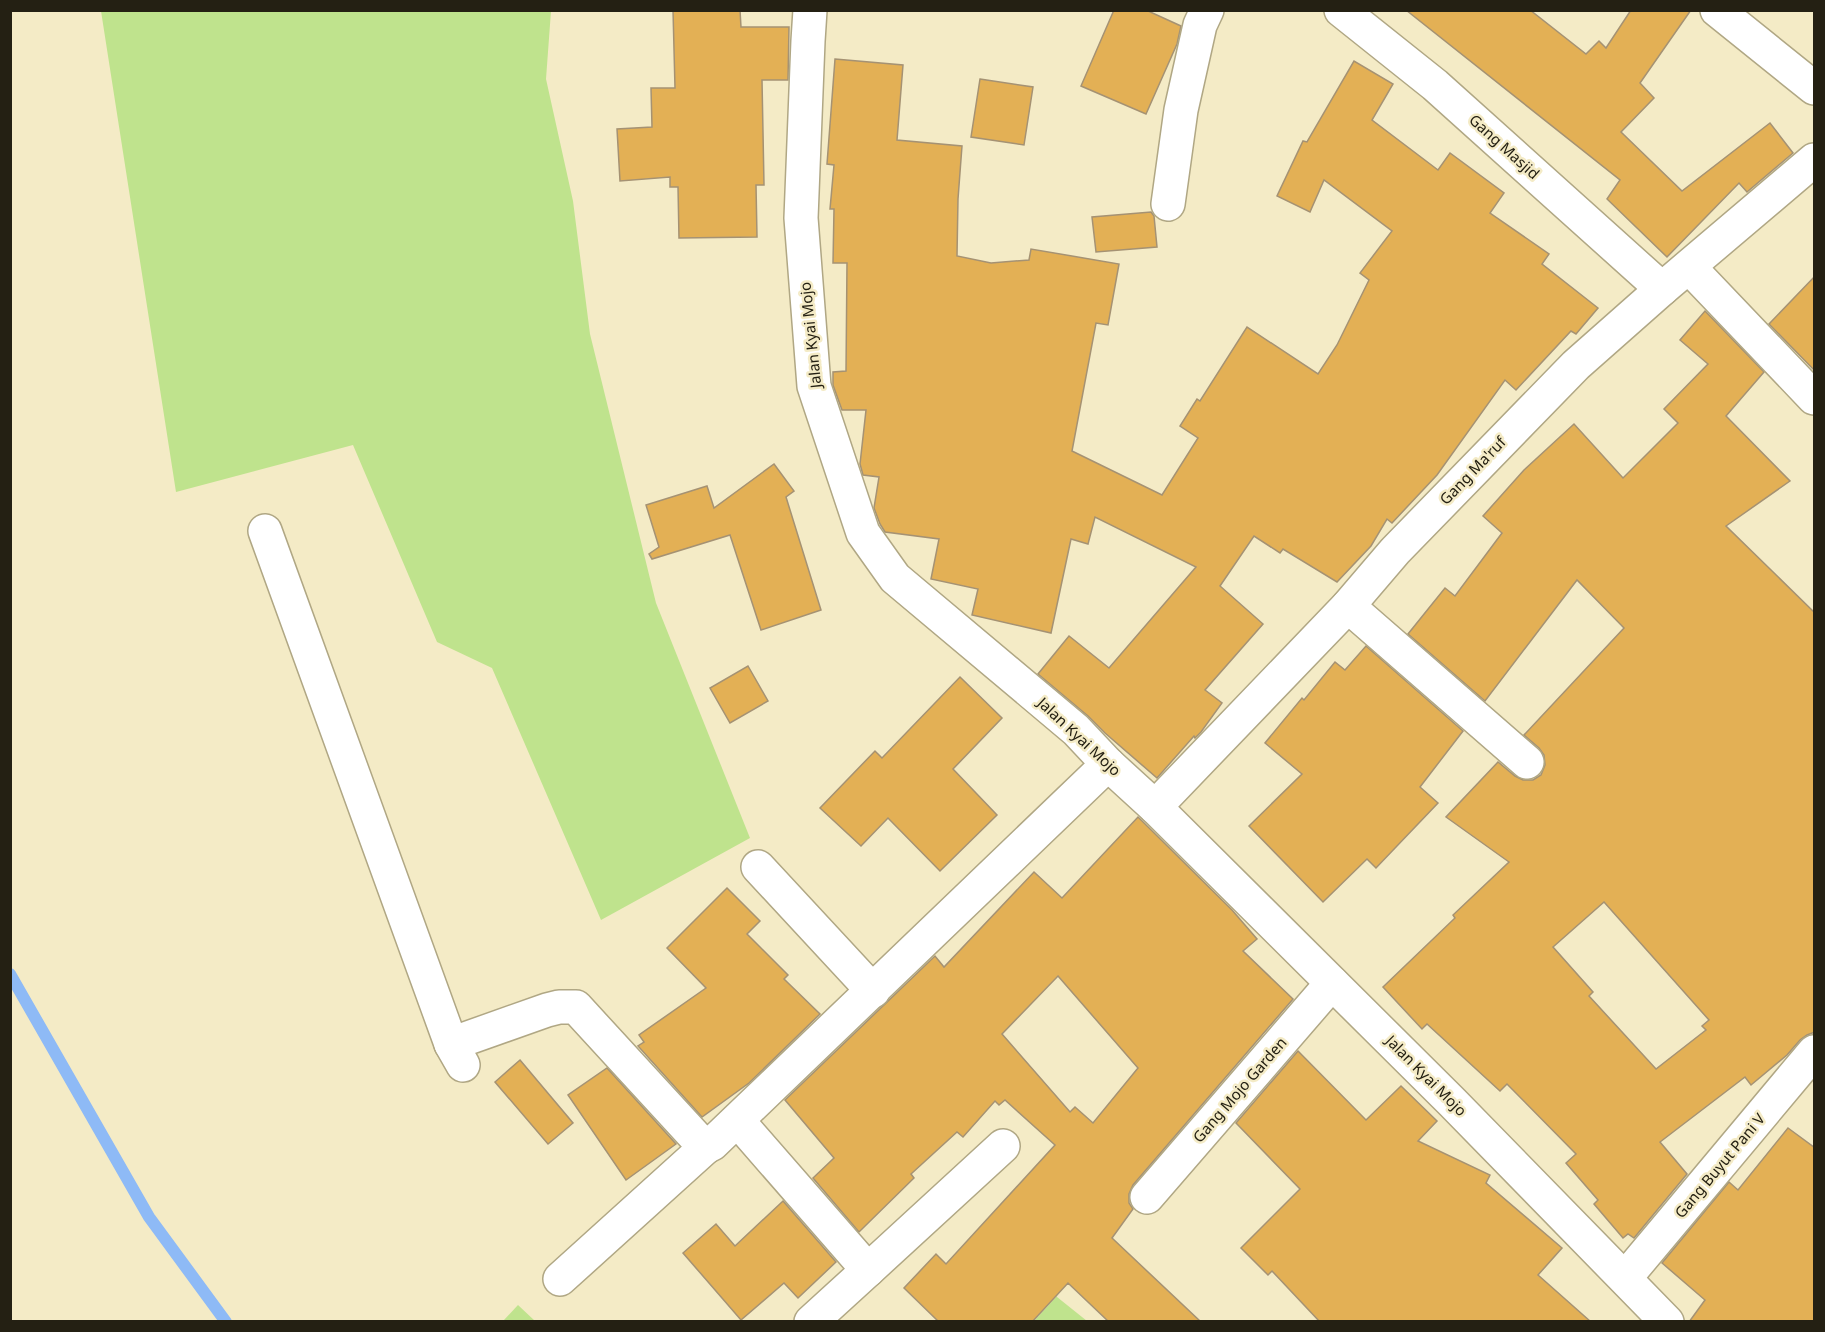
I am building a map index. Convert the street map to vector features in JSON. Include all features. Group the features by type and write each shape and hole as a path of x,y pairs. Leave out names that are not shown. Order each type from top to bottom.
{"street":[{"name":"Jalan Kyai Mojo","path":"810,10 801,218 814,386 863,533 895,578 1076,730 1332,983 1667,1322"},
{"path":"1168,204 1181,110 1200,25 1207,10"},
{"name":"Gang Masjid","path":"1341,10 1435,85 1662,290"},
{"path":"1717,10 1815,88"},
{"name":"Gang Ma'ruf","path":"1155,807 1348,606 1395,551 1576,365 1815,160"},
{"path":"1689,267 1815,398"},
{"path":"265,531 457,1055 547,1010 576,1007 706,1147"},
{"path":"1348,606 1527,762"},
{"path":"560,1279 738,1121 1108,764"},
{"path":"758,867 873,991"},
{"name":"Gang Mojo Garden","path":"1147,1197 1332,983"},
{"name":"Gang Buyut Pani V","path":"1625,1278 1815,1052"},
{"path":"738,1121 868,1270"},
{"path":"812,1322 1003,1146"}],"green space":[{"path":"101,11 551,11 546,79 573,201 590,334 656,603 750,838 601,920 492,668 437,642 353,445 176,492"},
{"path":"1057,1297 1087,1321 1034,1321"},
{"path":"518,1305 535,1321 503,1321"}],"building":[{"path":"673,10 740,10 741,27 789,27 788,80 762,80 764,185 756,185 757,237 679,238 678,187 670,187 670,177 620,181 617,129 652,127 651,88 675,88"},
{"path":"1114,10 1146,10 1181,26 1177,44 1146,114 1081,86"},
{"path":"1406,10 1530,10 1586,54 1599,41 1606,48 1631,10 1691,10 1640,83 1654,98 1621,132 1682,191 1770,123 1793,153 1747,192 1739,183 1667,257 1607,199 1620,180"},
{"path":"835,59 903,65 897,140 962,146 957,256 991,263 1029,260 1031,249 1119,264 1108,325 1096,323 1072,451 1162,495 1198,438 1180,426 1197,399 1200,401 1247,327 1318,374 1337,345 1369,280 1360,273 1392,231 1324,180 1310,212 1277,196 1303,141 1307,142 1354,61 1393,84 1372,120 1438,170 1450,153 1504,193 1490,213 1549,254 1542,264 1598,308 1576,334 1571,331 1516,390 1505,380 1437,475 1392,523 1387,519 1371,546 1337,582 1283,549 1280,553 1254,536 1220,586 1263,624 1205,690 1222,703 1201,732 1195,738 1194,736 1157,778 1038,674 1069,636 1109,668 1196,567 1095,517 1088,544 1071,539 1051,633 972,615 978,589 931,579 939,539 885,532 880,524 874,508 879,477 863,475 860,464 866,410 842,410 833,385 833,372 846,371 847,263 833,263 834,209 830,209 834,165 827,164"},
{"path":"980,79 1033,87 1024,145 971,137"},
{"path":"1151,212 1154,216 1157,247 1096,252 1092,217"},
{"path":"1815,276 1815,371 1769,324"},
{"path":"1705,311 1764,372 1726,416 1790,481 1726,526 1815,613 1815,1032 1800,1040 1787,1055 1751,1085 1745,1077 1660,1142 1687,1174 1634,1238 1628,1234 1623,1238 1594,1204 1598,1200 1566,1163 1576,1154 1507,1084 1500,1091 1427,1024 1422,1029 1383,987 1455,918 1453,915 1509,862 1446,817 1498,762 1523,780 1533,780 1541,775 1545,765 1544,755 1524,735 1624,628 1577,580 1485,701 1408,634 1445,588 1455,596 1502,533 1483,516 1524,470 1574,424 1623,478 1678,423 1664,409 1708,364 1680,340","holes":["1604,902 1709,1020 1702,1026 1706,1030 1656,1069 1589,996 1593,992 1553,947"]},
{"path":"774,464 794,491 786,497 821,610 761,630 730,535 652,559 649,554 659,547 646,505 707,486 714,508"},
{"path":"1366,646 1463,731 1420,787 1438,803 1376,868 1367,859 1323,902 1249,826 1302,774 1265,743 1335,662 1345,670"},
{"path":"748,666 768,701 730,723 710,688"},
{"path":"960,677 1002,718 953,769 997,815 940,871 888,818 861,846 820,808 875,751 882,758"},
{"path":"1138,817 1232,910 1257,939 1243,951 1293,999 1133,1185 1129,1194 1129,1203 1133,1209 1112,1238 1201,1322 1109,1322 1068,1283 1032,1322 939,1322 904,1288 936,1254 946,1264 1055,1145 1005,1100 999,1105 995,1101 963,1137 957,1132 911,1174 914,1178 859,1232 813,1178 834,1158 785,1100 935,956 944,967 1034,872 1062,898","holes":["1058,976 1138,1068 1093,1123 1075,1107 1070,1112 1002,1034"]},
{"path":"727,888 760,921 747,934 788,975 784,979 820,1014 749,1083 702,1117 638,1046 644,1042 639,1035 706,988 667,948"},
{"path":"1298,1051 1366,1120 1401,1086 1437,1121 1418,1141 1490,1175 1486,1183 1562,1248 1538,1275 1591,1322 1320,1322 1272,1271 1268,1275 1241,1248 1300,1189 1236,1123"},
{"path":"520,1060 573,1123 548,1144 495,1082"},
{"path":"607,1068 676,1144 626,1180 568,1095"},
{"path":"1788,1128 1815,1148 1815,1322 1689,1322 1705,1300 1662,1263 1729,1182 1738,1190"},
{"path":"783,1201 836,1262 798,1298 784,1283 741,1320 683,1253 716,1224 735,1246"}],"waterway":[{"path":"10,974 149,1217 226,1322"}]}
